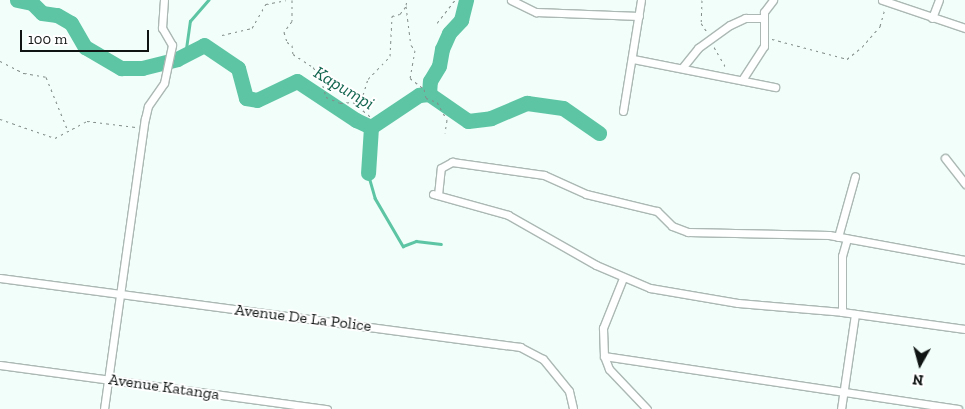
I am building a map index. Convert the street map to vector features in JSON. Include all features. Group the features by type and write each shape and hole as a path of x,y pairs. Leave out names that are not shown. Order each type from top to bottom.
{"street":[{"path":"104,409 143,129 148,106 164,83 172,45 162,28 164,0"},
{"path":"510,0 536,12 639,16"},
{"path":"623,111 633,59 641,0"},
{"path":"742,80 766,38 764,12 774,0"},
{"path":"932,18 939,0"},
{"path":"884,1 965,28"},
{"path":"682,68 698,48 730,25 745,18 764,18"},
{"path":"633,59 775,87"},
{"path":"944,158 965,184"},
{"path":"965,260 838,237 688,232 672,226 657,211 586,194 544,175 452,162 440,168 435,194 508,215 623,278 650,288 738,303 842,312 965,330"},
{"path":"838,237 856,176"},
{"path":"842,312 842,256 848,239"},
{"name":"Avenue De La Police","path":"0,278 528,349 543,359 569,391 573,409"},
{"path":"623,278 603,328 604,356 609,370 647,409"},
{"path":"841,409 854,314"},
{"path":"604,356 958,409"},
{"name":"Avenue Katanga","path":"0,366 327,409"}],"path":[{"path":"222,35 252,28 266,4 286,0"},
{"path":"292,0 292,21 284,32 292,45 293,54 313,67 321,79 326,97 340,103 353,102 363,95 368,79 390,56 392,16 400,14 406,6"},
{"path":"407,0 406,6 411,23 410,45 415,50 410,78 424,89 426,98 437,102 447,120 446,133"},
{"path":"437,23 455,0"},
{"path":"766,38 847,59 858,52 880,26 884,1"},
{"path":"0,61 24,73 46,78 68,132"},
{"path":"353,102 371,117"},
{"path":"0,119 55,138 94,120 143,129"}],"waterway":[{"name":"Kapumpi","path":"17,0 32,3 42,13 57,15 71,23 85,47 121,68 142,68 177,59 204,45 238,68 246,98 257,100 297,81 356,120 371,127 368,173"},
{"path":"185,56 190,21 208,0"},
{"path":"371,127 419,95 429,94 430,81 439,66 442,49 449,33 461,20 466,0"},
{"path":"429,94 468,121 491,118 527,103 563,108 599,133"},
{"path":"368,173 375,198 403,246 416,241 441,244"}]}
